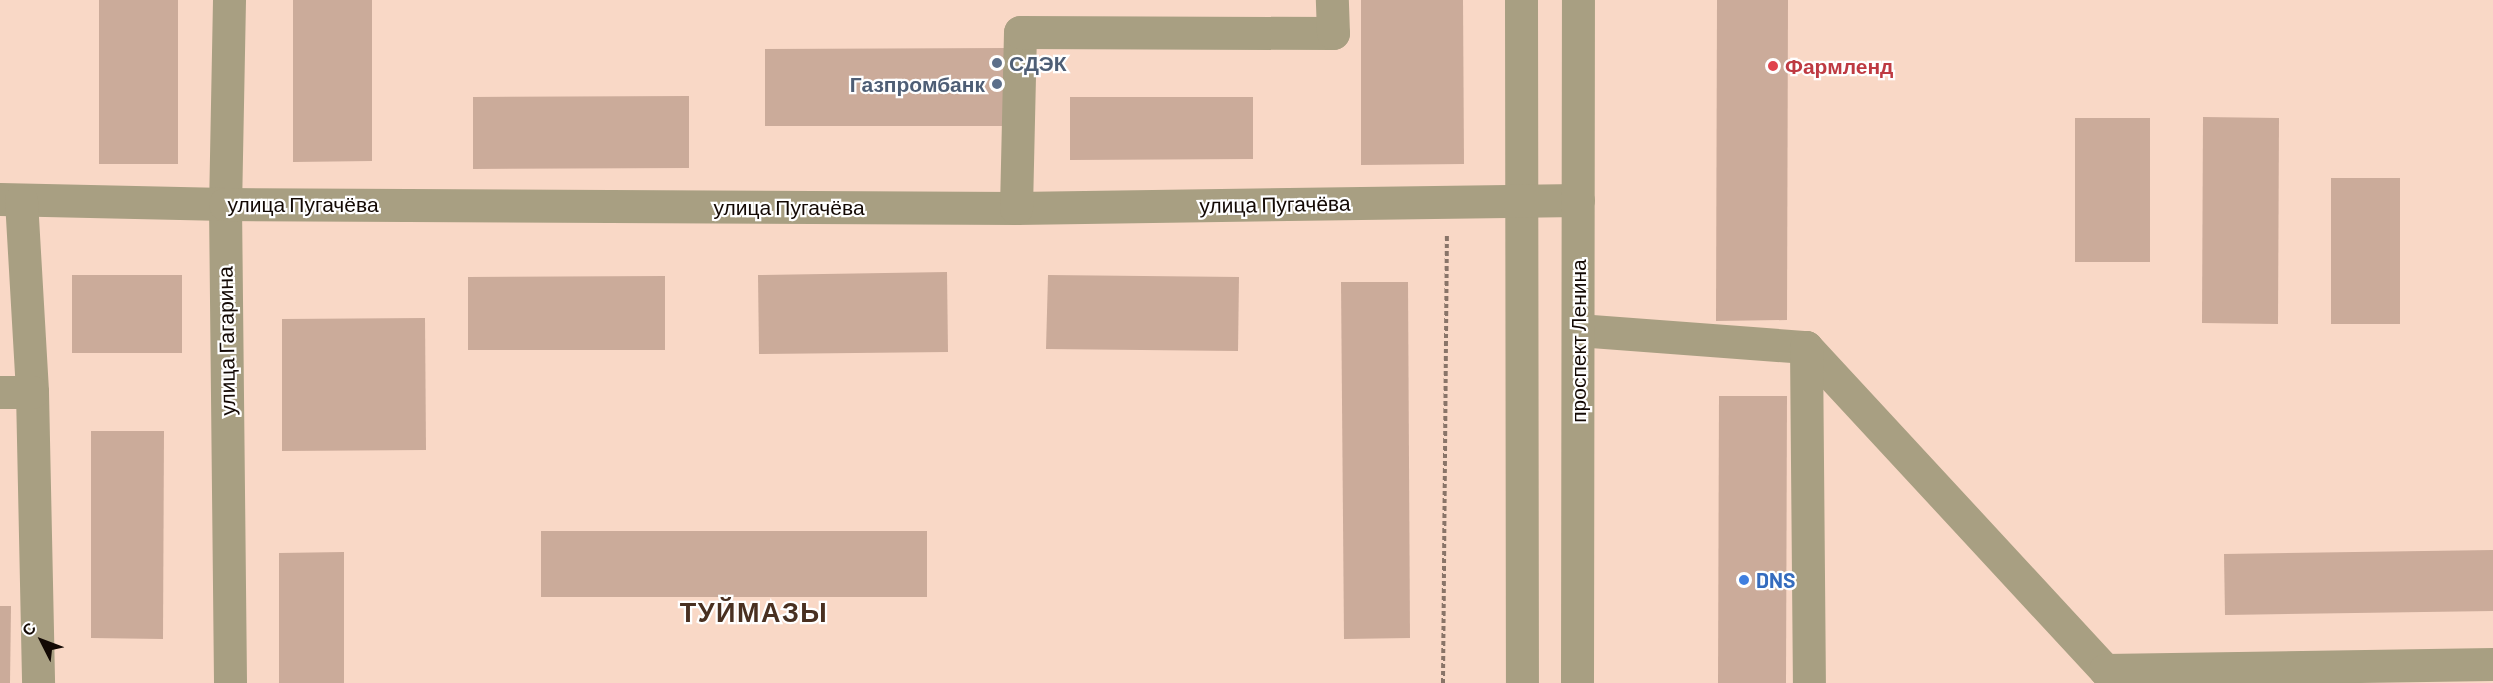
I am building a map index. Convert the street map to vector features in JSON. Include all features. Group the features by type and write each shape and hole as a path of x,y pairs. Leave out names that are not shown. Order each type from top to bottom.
{"street":[{"name":"улица Гагарина","path":"229,0 225,204 230,683"},
{"path":"1016,208 1020,32 1333,33 1332,0"},
{"path":"1521,0 1522,683"},
{"name":"проспект Ленина","path":"1577,683 1578,0"},
{"name":"улица Пугачёва","path":"11,200 225,204 1016,208 1578,200"},
{"path":"11,200 32,392 38,683"},
{"path":"1578,330 1806,347 2104,670 2493,664"},
{"path":"1806,347 1809,683"},
{"path":"0,392 32,392"}],"path":[{"path":"1443,683 1448,202"}],"building":[{"path":"99,0 178,0 178,164 99,164"},
{"path":"293,0 372,0 372,161 293,162"},
{"path":"1361,0 1463,0 1464,164 1361,165"},
{"path":"1717,0 1788,0 1787,320 1716,321"},
{"path":"1007,48 1008,126 765,126 765,49"},
{"path":"689,96 689,168 473,169 473,97"},
{"path":"1070,97 1253,97 1253,159 1070,160"},
{"path":"2203,117 2279,118 2278,324 2202,323"},
{"path":"2075,118 2150,118 2150,262 2075,262"},
{"path":"2331,178 2400,178 2400,324 2331,324"},
{"path":"947,272 948,352 759,354 758,275"},
{"path":"72,275 182,275 182,353 72,353"},
{"path":"1048,275 1239,277 1238,351 1046,349"},
{"path":"665,276 665,350 468,350 468,277"},
{"path":"1341,282 1408,282 1410,638 1344,639"},
{"path":"425,318 426,450 282,451 282,319"},
{"path":"1719,396 1787,396 1786,683 1718,683"},
{"path":"91,431 164,431 163,639 91,638"},
{"path":"541,531 927,531 927,597 541,597"},
{"path":"2493,550 2493,611 2225,615 2224,554"},
{"path":"344,552 344,683 279,683 279,553"},
{"path":"0,606 11,606 10,683 0,683"}],"place":[{"name":"СДЭК","path":"997,63"},
{"name":"Фармленд","path":"1773,66"},
{"name":"Газпромбанк","path":"997,84"},
{"name":"DNS","path":"1744,580"}],"district":[{"name":"ТУЙМАЗЫ","path":"754,612"}]}
